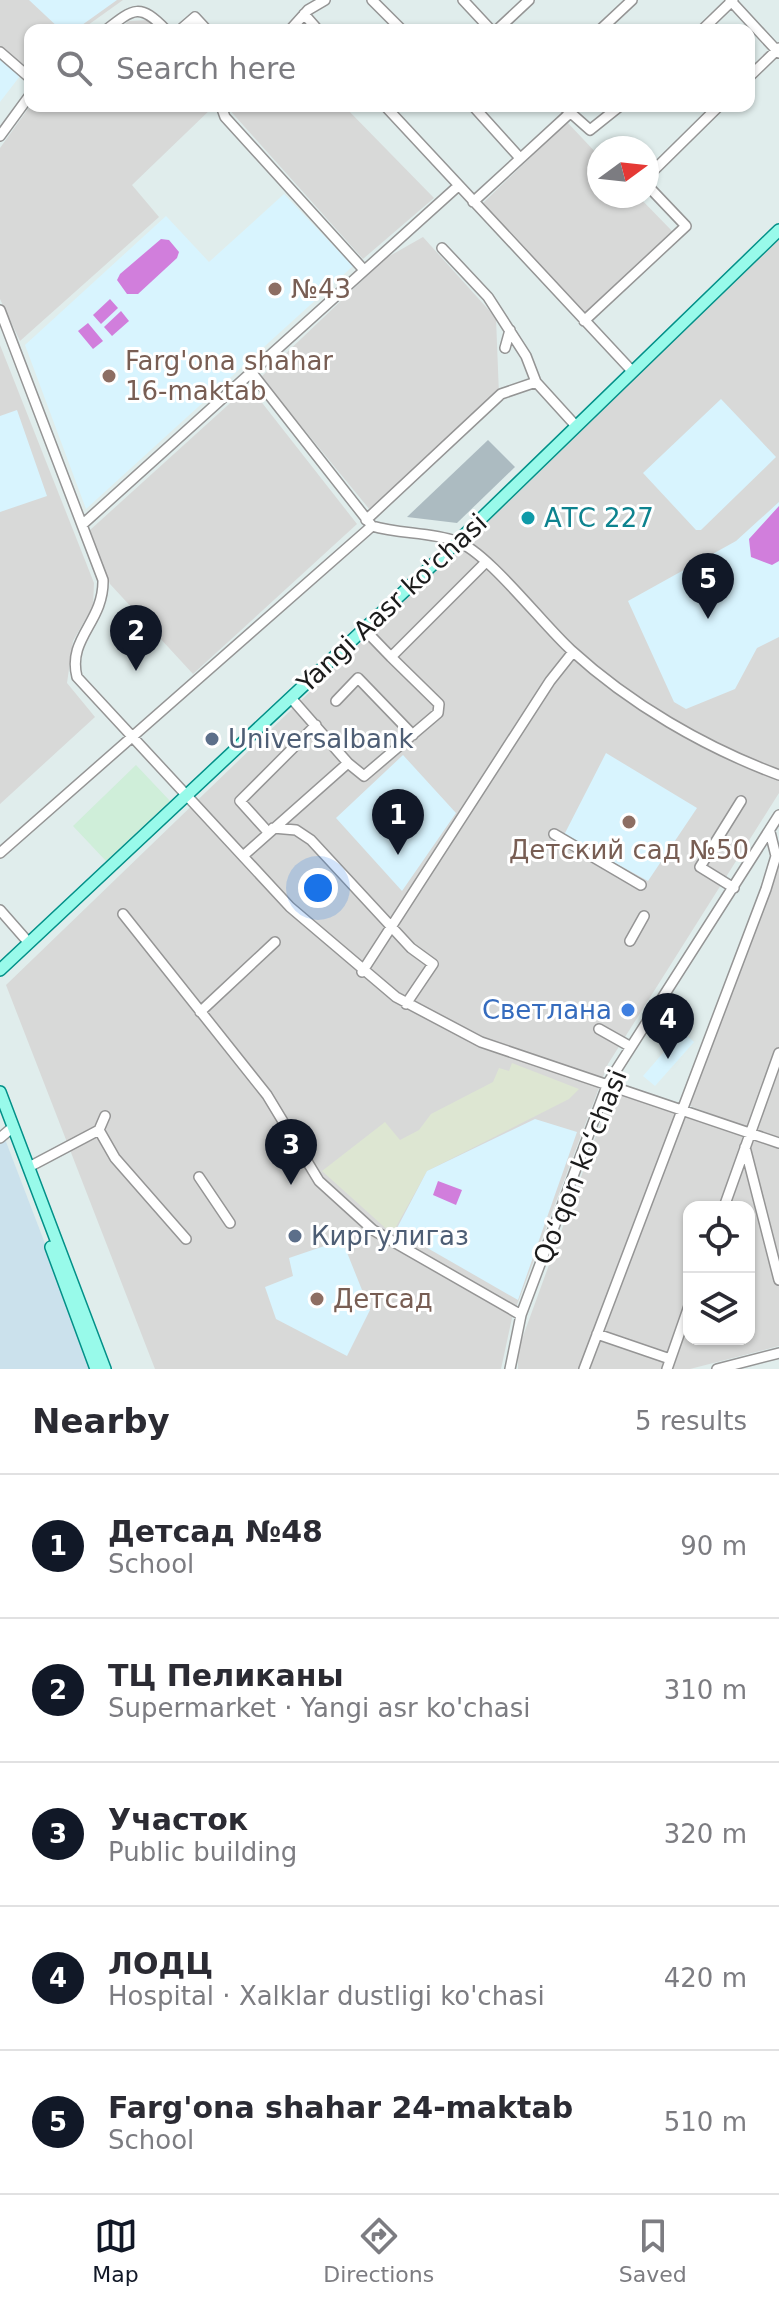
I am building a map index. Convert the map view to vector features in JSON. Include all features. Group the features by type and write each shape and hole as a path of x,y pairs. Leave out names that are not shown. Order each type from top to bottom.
{"main road":[{"name":"Yangi Aasr ko'chasi","path":"0,970 458,541 779,230"},
{"path":"0,1092 7,1132 29,1167 94,1351 96,1369"},
{"path":"0,1112 94,1351 105,1369"}],"street":[{"path":"114,24 128,13 134,0"},
{"path":"295,24 325,0"},
{"path":"372,0 396,24"},
{"path":"463,0 485,24"},
{"path":"503,24 529,0"},
{"path":"606,24 632,0"},
{"path":"708,24 732,1 754,24"},
{"path":"128,13 148,12 160,24"},
{"path":"304,14 313,24"},
{"path":"187,24 195,17 201,24"},
{"path":"755,26 778,50 755,71"},
{"path":"0,52 24,73"},
{"path":"0,136 24,103"},
{"path":"223,112 364,270"},
{"path":"390,112 457,187 632,371"},
{"path":"478,112 520,158"},
{"path":"473,202 564,112"},
{"path":"568,112 590,130 612,112"},
{"path":"659,165 713,112"},
{"path":"83,524 457,187"},
{"path":"584,321 686,226 659,198"},
{"path":"442,248 488,297 526,356 536,382 576,426"},
{"path":"0,310 103,580 98,613 75,650 77,677 290,907 362,972 406,1004 481,1042 779,1143"},
{"path":"505,348 510,330"},
{"path":"252,373 369,523 458,541 486,562 573,652 626,696 684,730 779,775"},
{"path":"0,853 369,523 501,394 536,382"},
{"path":"391,657 486,562"},
{"path":"291,698 348,763 364,776 438,713 439,704 364,629"},
{"path":"362,972 550,681 573,652"},
{"path":"336,701 358,678 413,735"},
{"path":"316,725 240,801 270,830 296,830 311,840 391,928 433,964 406,1004"},
{"path":"243,856 348,763"},
{"path":"734,888 700,867 741,801"},
{"name":"Qoʻqon koʻchasi","path":"510,1369 521,1315 608,1083 779,815"},
{"path":"584,1369 776,856 770,832"},
{"path":"554,834 641,885"},
{"path":"0,910 29,943"},
{"path":"123,914 269,1098 319,1181 373,1230 521,1315"},
{"path":"630,941 644,916"},
{"path":"200,1012 275,942"},
{"path":"599,1029 631,1047"},
{"path":"726,1201 779,1053"},
{"path":"29,1167 99,1130 105,1116"},
{"path":"99,1130 115,1158 186,1239"},
{"path":"745,1147 779,1280"},
{"path":"199,1177 230,1223"},
{"path":"597,1334 668,1364 683,1323"},
{"path":"717,1369 779,1353"}],"shaded area":[{"path":"0,0 123,0 89,24 24,24 24,65 0,46"},
{"path":"29,0 117,0 83,24 55,24"},
{"path":"148,20 152,24 125,24"},
{"path":"0,59 20,76 0,102"},
{"path":"26,112 208,112 132,185 159,217 20,341 0,299 0,148"},
{"path":"231,112 350,112 434,198 363,259"},
{"path":"567,122 587,143 587,208 650,208 672,231 585,314 481,205"},
{"path":"284,194 353,266 86,509 25,345 166,216 209,262"},
{"path":"423,237 496,318 499,395 370,510 261,377 386,258"},
{"path":"161,239 169,240 179,252 177,258 138,294 127,294 117,280 120,274"},
{"path":"779,239 779,793 608,1064 512,1318 501,1369 155,1369 6,985"},
{"path":"110,299 118,308 101,324 93,315"},
{"path":"121,311 129,321 112,336 104,327"},
{"path":"88,323 103,341 93,349 78,331"},
{"path":"0,345 94,583 93,606 73,641 67,683 95,717 0,804"},
{"path":"249,386 357,524 193,674 110,584 90,530"},
{"path":"721,399 776,457 701,530 696,530 643,473"},
{"path":"17,410 47,496 0,512 0,416"},
{"path":"488,440 515,467 457,523 407,517"},
{"path":"779,502 779,637 757,648 735,689 686,709 674,702 628,601 736,541"},
{"path":"779,506 779,561 772,565 751,557 749,539"},
{"name":"Детский сад №50","path":"606,753 697,808 648,881 564,835"},
{"path":"403,755 456,813 402,891 336,818"},
{"path":"136,765 170,801 106,861 73,826"},
{"path":"779,852 779,1139 690,1106"},
{"path":"682,1031 694,1042 655,1086 643,1076"},
{"path":"512,1063 579,1089 569,1099 427,1171 392,1234 322,1171 385,1122 400,1140 419,1130 431,1114 493,1082 499,1068 509,1071"},
{"path":"613,1089 779,1147 779,1346 690,1369 518,1369 518,1350"},
{"path":"535,1119 577,1132 518,1300 396,1230 427,1171"},
{"path":"5,1139 93,1369 0,1369 0,1144"},
{"path":"438,1181 462,1190 456,1205 433,1195"},
{"name":"Детсад","path":"342,1240 370,1310 347,1356 276,1319 265,1287 293,1276 289,1258"}],"place":[{"name":"№43","path":"275,289"},
{"name":"Farg'ona shahar 16-maktab","path":"109,376"},
{"name":"АТС 227","path":"528,518"},
{"name":"Farg'ona shahar 24-maktab","path":"708,619"},
{"name":"ТЦ Пеликаны","path":"136,671"},
{"name":"Universalbank","path":"212,739"},
{"name":"Детский сад №50","path":"629,822"},
{"name":"Детсад №48","path":"398,855"},
{"name":"Светлана","path":"628,1010"},
{"name":"ЛОДЦ","path":"668,1059"},
{"name":"Участок","path":"291,1185"},
{"name":"Киргулигаз","path":"295,1236"},
{"name":"Детсад","path":"317,1299"}]}
